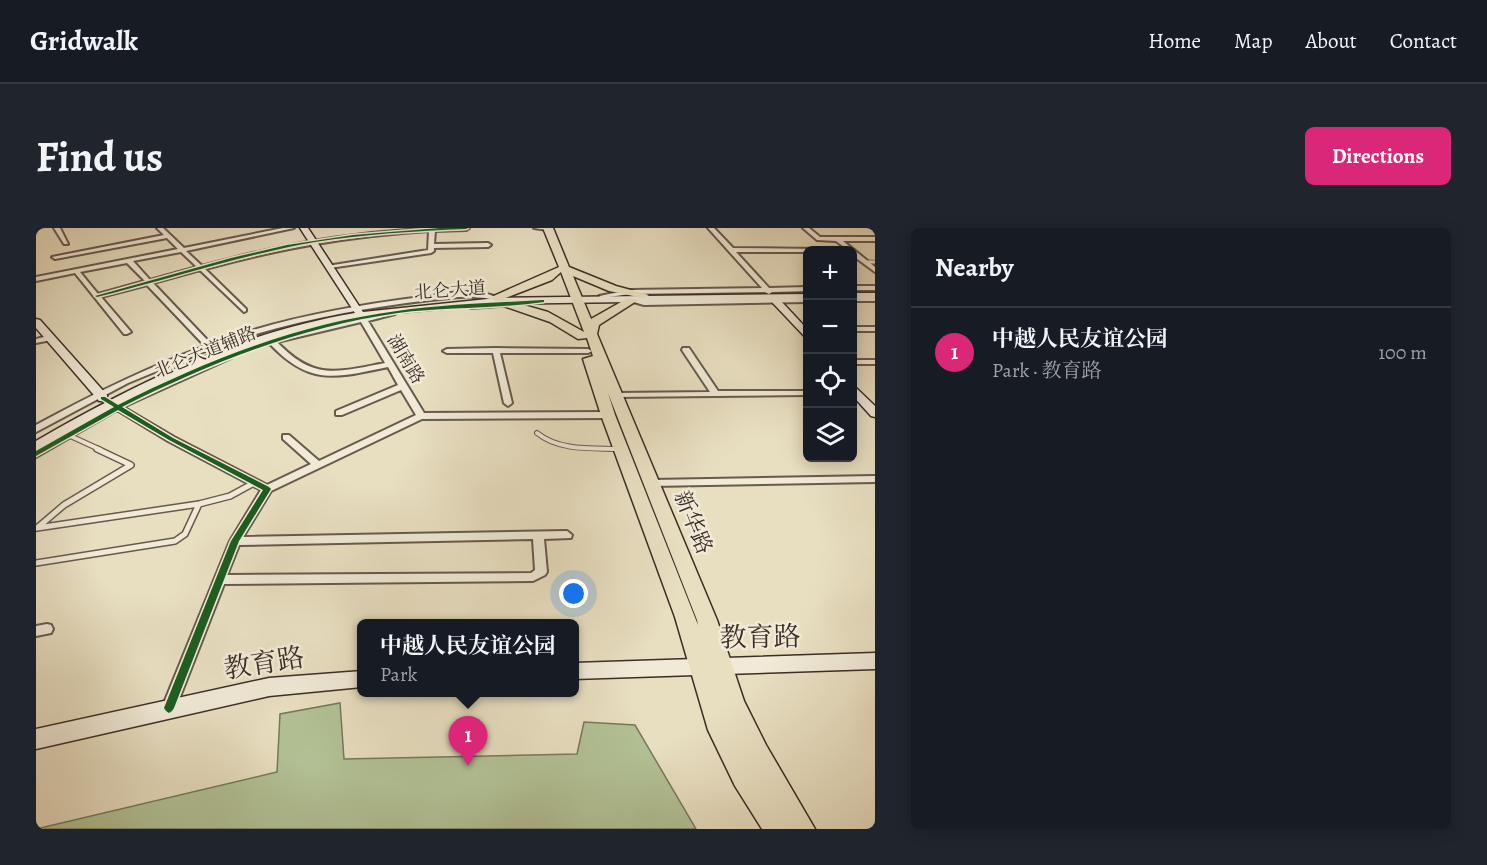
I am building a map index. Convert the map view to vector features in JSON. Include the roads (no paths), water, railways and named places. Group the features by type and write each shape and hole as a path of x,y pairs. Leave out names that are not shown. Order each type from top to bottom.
{"main road":[{"name":"湖南路","path":"304,228 359,313"},
{"name":"新华路","path":"539,228 561,269"},
{"name":"新华路","path":"548,228 587,340 608,415 685,617 698,666 720,730 744,777 777,829"},
{"path":"502,301 561,269 635,296"},
{"name":"北仑大道","path":"771,295 803,291"},
{"path":"771,295 803,330"},
{"name":"北仑大道","path":"502,301 542,301 602,296 771,295 803,299"},
{"path":"502,301 570,326 587,340 593,324 635,296"},
{"name":"北仑大道","path":"36,436 210,348 266,333 359,313 502,301 635,296"},
{"name":"北仑大道","path":"36,447 64,433 107,401 219,355 359,313"},
{"path":"36,322 107,401"},
{"name":"新华路","path":"587,340 617,395 706,620 717,665 744,729 802,829"},
{"path":"857,394 873,409"},
{"name":"教育路","path":"579,671 875,662"},
{"name":"教育路","path":"36,740 268,687 357,679"}],"street":[{"path":"57,228 66,243"},
{"path":"160,228 244,310"},
{"path":"36,279 291,228"},
{"path":"97,296 199,267 312,242 375,231 466,228"},
{"path":"539,228 548,228"},
{"path":"711,228 771,295"},
{"path":"806,228 819,239 875,239"},
{"path":"330,266 431,251 432,229"},
{"path":"55,256 168,236"},
{"path":"837,239 846,246"},
{"path":"432,246 488,245"},
{"path":"730,250 803,250"},
{"path":"857,255 875,270"},
{"path":"129,261 147,283 210,348"},
{"path":"76,271 127,332"},
{"name":"湖南路","path":"359,313 421,416"},
{"path":"857,329 875,329"},
{"path":"36,341 48,338"},
{"path":"270,340 297,366 310,372 330,374 390,364"},
{"path":"447,351 496,350 587,340"},
{"path":"496,350 508,403"},
{"path":"686,350 715,393"},
{"path":"857,362 875,362"},
{"path":"339,413 403,386"},
{"path":"617,395 803,393"},
{"path":"36,429 107,401 252,484 267,489"},
{"path":"169,708 235,541 267,489 421,416 608,415"},
{"path":"36,454 64,433"},
{"path":"286,437 318,465"},
{"path":"652,483 875,479"},
{"path":"219,580 533,577 541,572 538,535"},
{"path":"235,541 567,535"}],"lane":[{"path":"865,262 875,262"},
{"path":"37,528 64,505 131,465 64,433"},
{"path":"537,433 550,442 622,450"},
{"path":"37,528 199,504 230,496 252,484"},
{"path":"36,563 175,541 185,534 199,504"}],"place":[{"name":"中越人民友谊公园","path":"468,766"}]}
